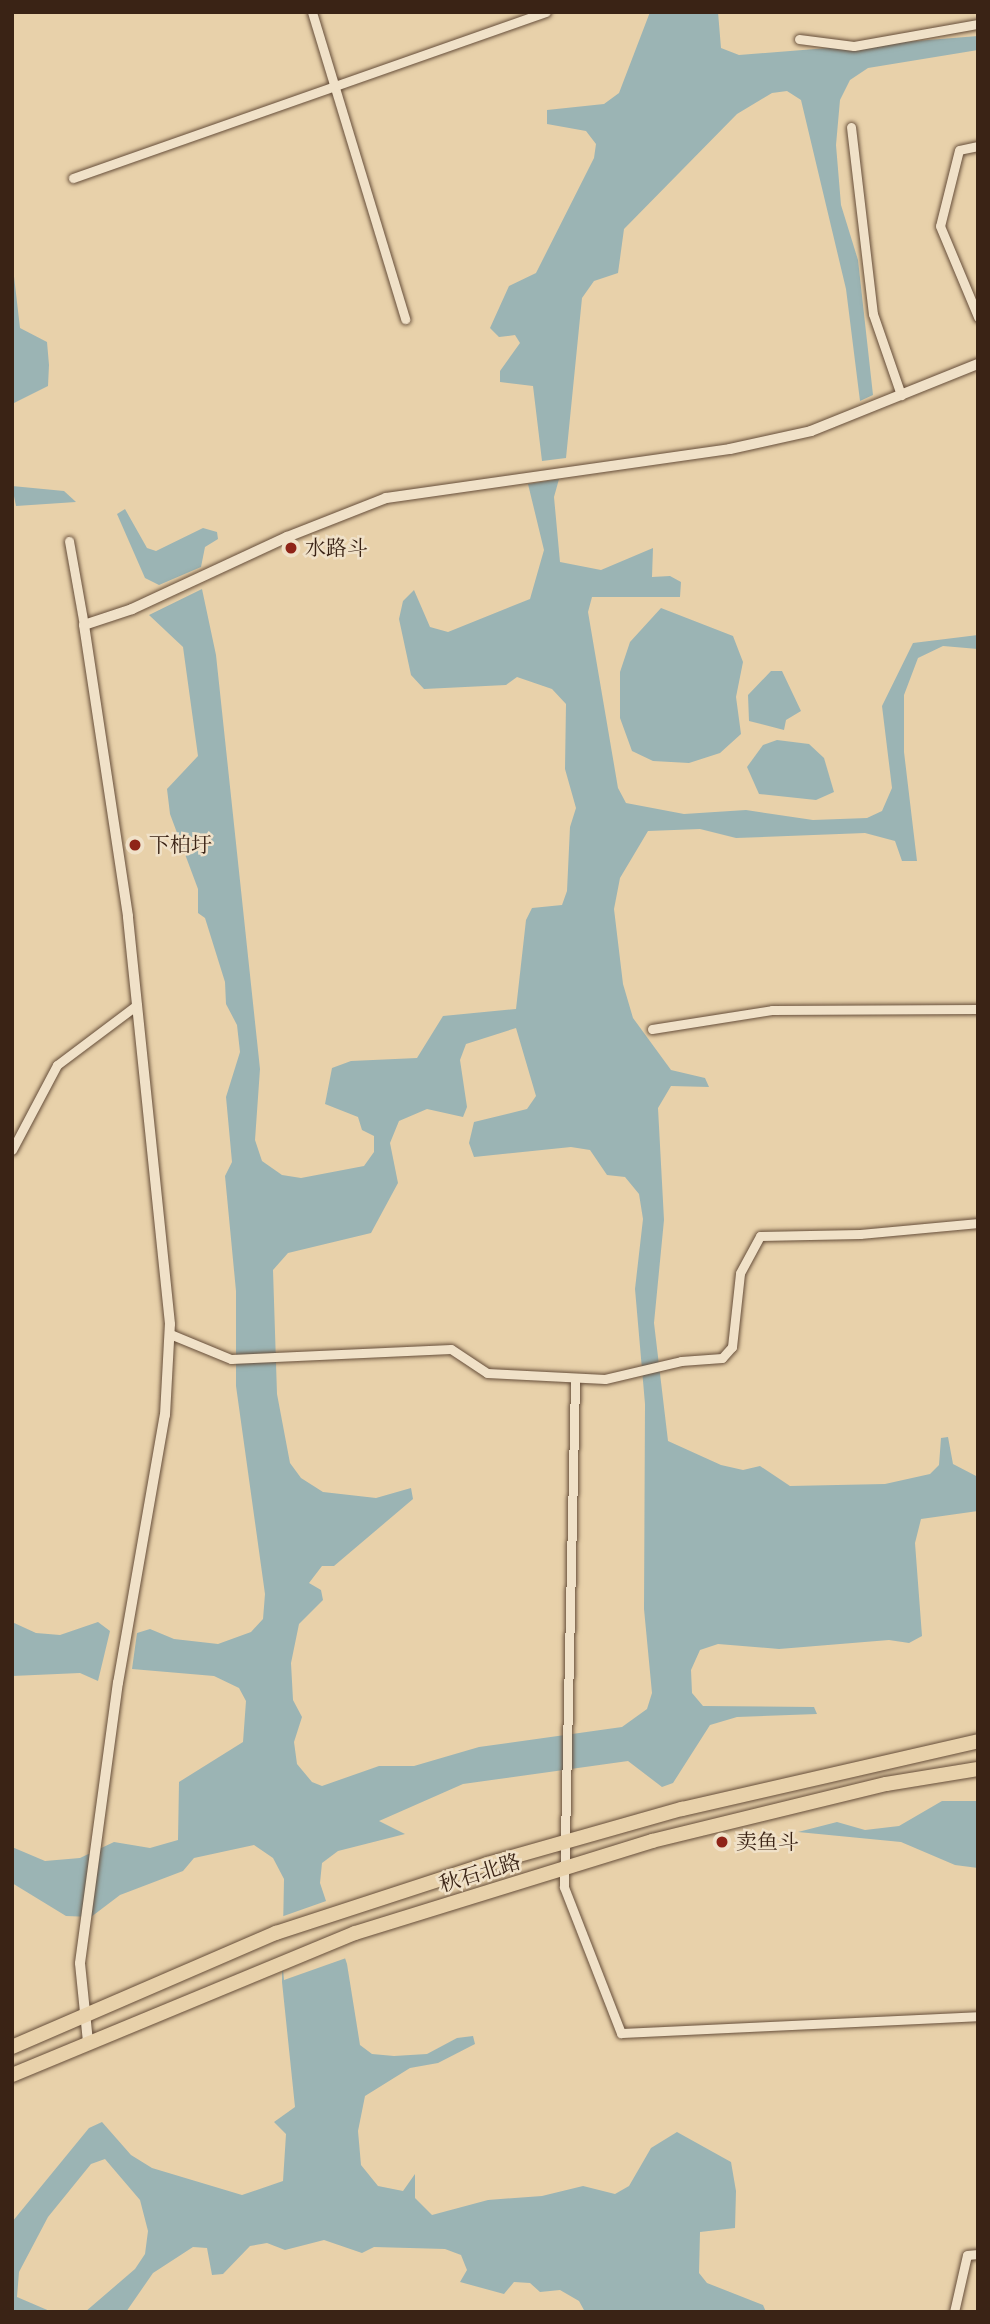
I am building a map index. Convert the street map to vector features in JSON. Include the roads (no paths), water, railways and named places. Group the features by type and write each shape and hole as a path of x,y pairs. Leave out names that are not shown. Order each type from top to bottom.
{"main road":[{"name":"秋石北路","path":"12,2047 276,1933 565,1842 978,1741"},
{"name":"秋石北路","path":"12,2075 355,1933 568,1867 886,1784 978,1769"}],"street":[{"path":"313,12 405,319"},
{"path":"73,178 546,12"},
{"path":"800,39 854,46 978,24"},
{"path":"851,127 873,314 901,395"},
{"path":"978,146 959,150 940,226 978,317"},
{"path":"84,625 132,609 287,537 386,498 730,449 811,431 978,364"},
{"path":"69,541 84,625 137,1005 170,1334 165,1415 118,1683 80,1963 88,2042"},
{"path":"12,1150 57,1065 137,1005"},
{"path":"652,1030 772,1010 978,1009"},
{"path":"170,1334 232,1359 451,1349 487,1373 575,1381 722,1358 732,1347 740,1273 760,1236 860,1234 978,1223"},
{"path":"575,1381 564,1716 565,1842 568,1867 564,1887 621,2033 978,2016"},
{"path":"954,2312 967,2255 978,2254"}],"water":[{"path":"650,12 718,12 721,48 739,55 978,36 978,50 868,68 850,80 840,100 836,145 841,205 858,260 873,395 860,401 846,289 801,100 787,91 772,93 737,114 624,229 618,273 594,281 582,298 566,458 542,461 533,386 500,382 500,371 520,343 515,335 499,337 490,328 509,286 536,273 594,158 596,144 586,131 547,124 547,110 604,104 619,93"},
{"path":"12,259 20,328 47,342 49,365 48,386 12,404"},
{"path":"559,479 554,497 560,562 601,570 653,548 652,577 670,576 681,582 680,597 592,597 588,612 618,788 626,803 684,814 746,810 813,820 867,818 882,811 892,788 882,706 913,643 978,635 978,649 943,646 918,658 904,695 904,752 917,861 902,861 895,841 865,833 736,838 700,829 648,831 620,878 614,909 623,984 633,1018 671,1070 705,1078 709,1087 671,1086 658,1108 664,1220 654,1323 668,1441 721,1465 743,1470 760,1466 790,1486 885,1484 930,1474 939,1465 941,1438 948,1437 953,1464 978,1477 978,1511 921,1519 915,1543 922,1636 909,1643 889,1640 779,1649 718,1644 700,1650 691,1670 692,1693 703,1706 814,1707 817,1714 737,1717 710,1725 673,1783 662,1787 628,1761 463,1784 379,1821 405,1834 338,1851 322,1863 320,1883 347,1964 360,2045 372,2054 394,2056 427,2054 457,2038 473,2036 475,2044 438,2063 410,2068 365,2096 358,2131 361,2165 378,2186 403,2191 415,2174 415,2198 432,2215 488,2200 542,2196 583,2186 615,2194 629,2186 651,2148 677,2132 731,2162 736,2191 735,2228 700,2232 699,2273 707,2283 763,2305 766,2312 585,2312 579,2301 560,2290 540,2292 530,2283 514,2282 504,2294 460,2282 467,2270 461,2255 445,2249 374,2247 362,2253 324,2240 285,2250 267,2243 250,2246 223,2274 212,2275 207,2248 193,2247 153,2273 126,2312 85,2312 135,2269 145,2254 148,2231 140,2200 105,2159 91,2164 48,2217 19,2272 17,2297 52,2312 12,2312 12,2222 89,2128 102,2122 131,2155 152,2168 242,2195 283,2181 286,2134 274,2122 295,2107 282,1982 284,1879 273,1858 254,1845 194,1858 183,1871 120,1895 91,1917 66,1916 12,1883 12,1847 45,1861 80,1858 114,1842 150,1848 178,1840 179,1782 243,1742 246,1701 239,1688 214,1676 132,1669 137,1633 150,1629 174,1639 218,1644 251,1632 263,1619 265,1594 236,1386 236,1291 225,1176 232,1162 226,1097 240,1052 237,1025 226,1004 225,982 205,918 198,913 198,889 170,814 167,789 198,756 183,647 149,615 202,589 216,655 260,1069 255,1140 262,1161 282,1175 301,1178 364,1166 374,1152 374,1136 362,1130 358,1117 325,1104 332,1068 351,1061 417,1058 443,1016 516,1009 526,920 532,908 562,905 567,891 570,827 576,808 565,769 566,704 552,689 517,677 506,685 424,689 411,675 399,619 403,601 414,590 430,627 448,632 530,599 544,550 528,484","holes":["516,1028 536,1096 527,1109 474,1122 469,1143 474,1157 571,1147 590,1150 607,1175 625,1177 639,1194 643,1219 635,1289 645,1404 644,1609 652,1693 647,1709 622,1727 479,1747 414,1766 379,1766 322,1786 312,1782 297,1764 294,1742 302,1717 293,1700 291,1663 299,1624 323,1600 321,1590 309,1583 322,1566 334,1566 413,1499 411,1488 376,1498 323,1492 301,1478 290,1463 277,1394 273,1270 288,1253 371,1233 398,1183 390,1143 399,1121 427,1109 463,1117 467,1107 460,1060 466,1044"]},
{"path":"12,486 64,491 76,502 16,506"},
{"path":"125,509 147,548 156,551 203,528 217,532 218,539 205,547 201,567 159,585 145,578 117,514"},
{"path":"661,608 733,636 743,662 736,697 741,734 720,753 689,763 653,761 632,751 620,718 620,672 630,642"},
{"path":"771,671 782,671 801,711 786,720 784,730 749,721 748,695"},
{"path":"777,740 809,744 824,758 834,792 816,800 759,794 747,767 763,745"},
{"path":"12,1622 36,1633 60,1635 98,1622 110,1631 98,1681 80,1673 12,1676"},
{"path":"942,1801 978,1801 978,1868 955,1865 901,1842 798,1832 837,1822 865,1830 899,1826"}],"place":[{"name":"水路斗","path":"291,548"},
{"name":"下柏圩","path":"135,845"},
{"name":"卖鱼斗","path":"722,1842"}]}
